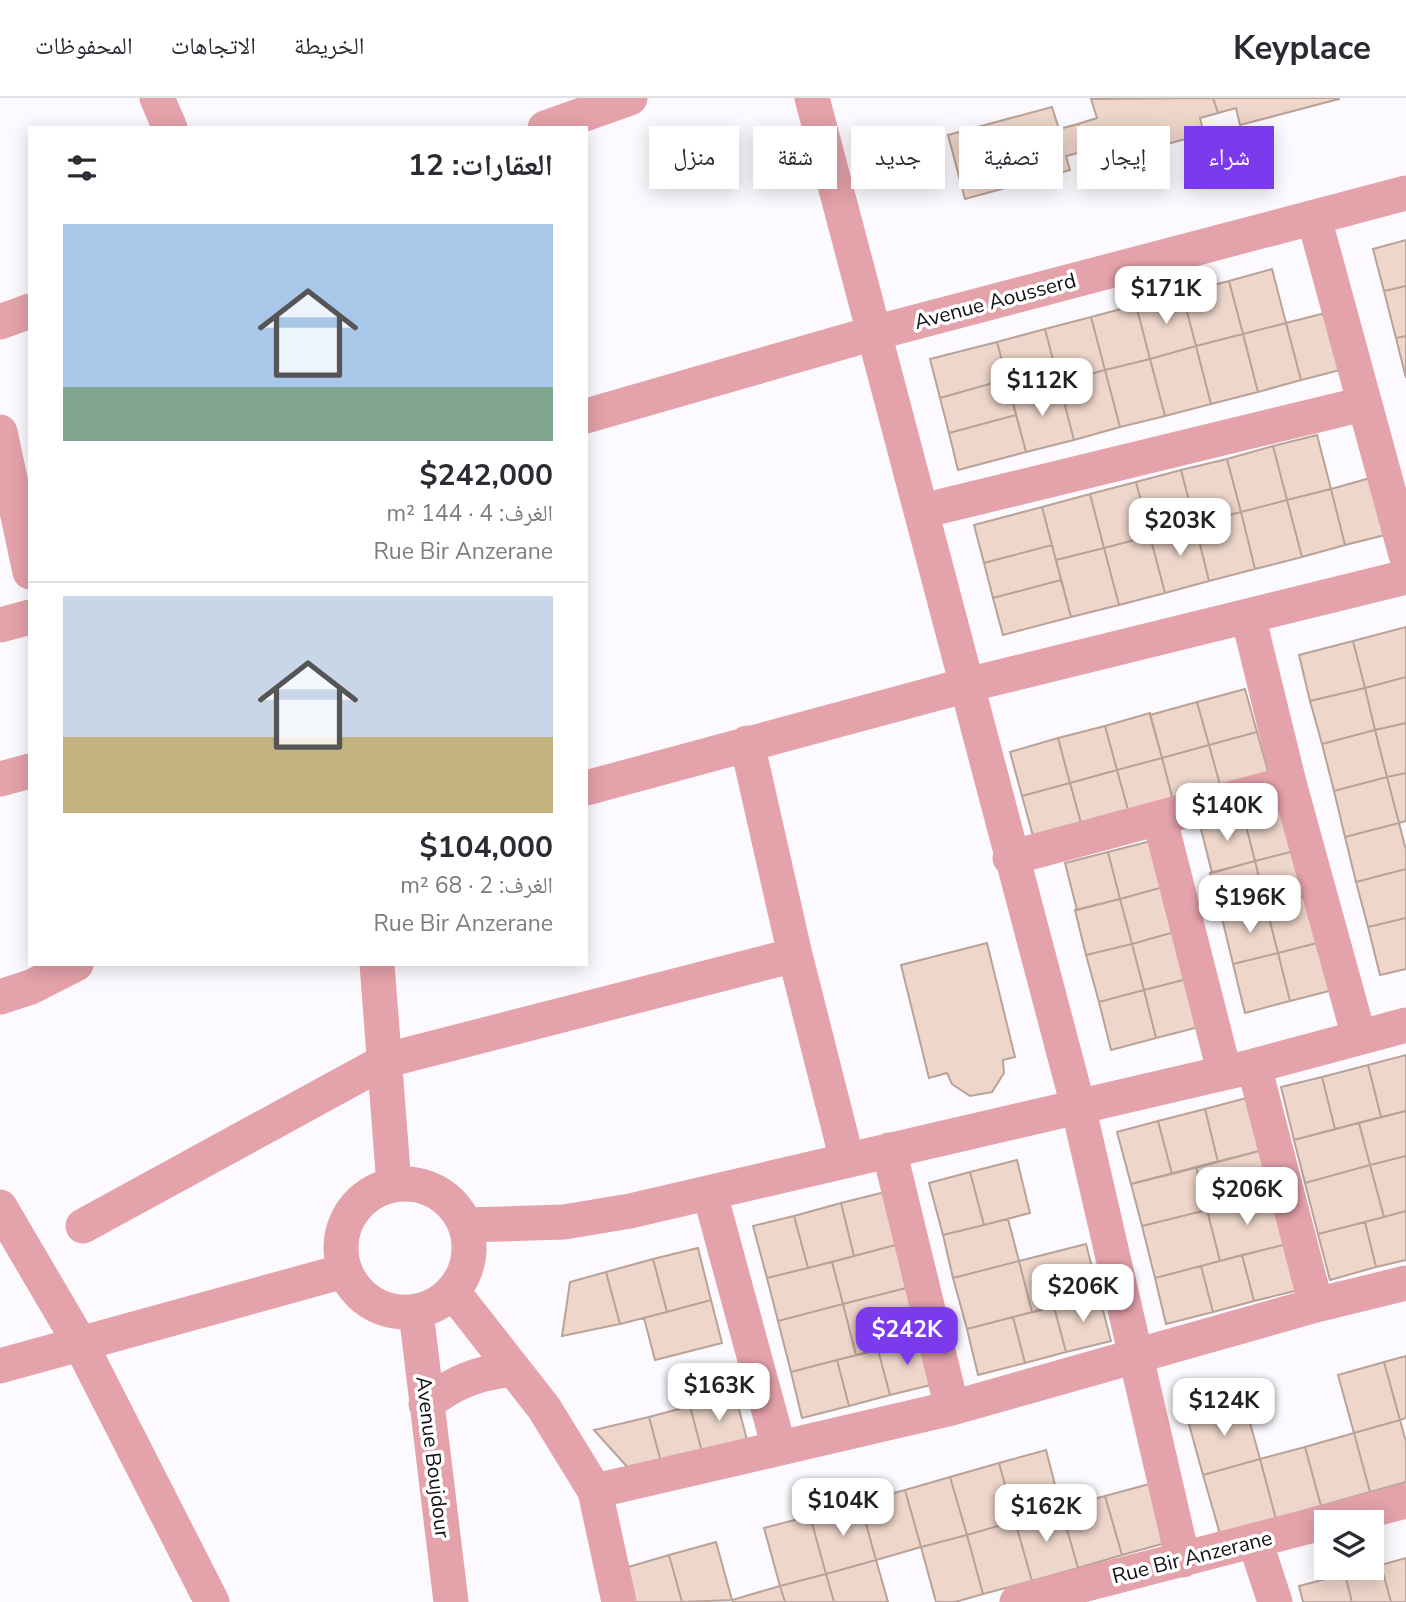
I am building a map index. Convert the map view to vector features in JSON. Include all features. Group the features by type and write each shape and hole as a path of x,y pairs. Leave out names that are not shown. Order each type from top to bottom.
{"street":[{"path":"156,98 169,126"},
{"path":"551,126 629,98"},
{"path":"812,98 922,511 1010,858 1078,1106 1183,1560"},
{"name":"Avenue Aousserd","path":"588,415 874,333 1406,193"},
{"path":"1314,218 1406,555"},
{"path":"0,323 28,312"},
{"path":"922,511 1363,404"},
{"path":"0,432 5,489 28,565"},
{"path":"588,787 967,685 1406,577"},
{"path":"1248,616 1289,783 1359,1037"},
{"path":"0,625 28,618"},
{"path":"747,743 795,955 847,1160"},
{"path":"0,779 28,772"},
{"path":"1010,858 1160,820 1289,783"},
{"path":"1160,820 1316,1305"},
{"path":"83,1226 387,1060 795,955"},
{"path":"0,997 31,987 72,966"},
{"path":"377,966 387,1060 394,1185"},
{"path":"466,1226 565,1222 710,1194 1406,1026"},
{"path":"889,1150 952,1408"},
{"path":"412,1184 430,1188 445,1197 458,1210 466,1226 470,1249 466,1272 453,1292 436,1305 416,1312 394,1312 373,1304 355,1290 344,1271 340,1248 344,1226 355,1206 373,1192 394,1185 412,1184"},
{"path":"710,1194 779,1448"},
{"path":"0,1207 81,1345 212,1602"},
{"path":"0,1366 344,1271"},
{"path":"595,1491 952,1408 1316,1305 1406,1283"},
{"path":"453,1292 569,1444 595,1491 619,1602"},
{"name":"Avenue Boujdour","path":"416,1312 451,1602"},
{"path":"426,1404 451,1384 481,1372 512,1369"},
{"name":"Rue Bir Anzerane","path":"1023,1601 1406,1501"},
{"path":"1255,1541 1275,1602"}],"building":[{"path":"1213,98 1218,113 1200,118 1202,126 1184,126 1184,139 1170,143 1170,126 1079,126 1097,118 1091,99"},
{"path":"1213,98 1339,99 1240,125 1236,108 1218,113"},
{"path":"1052,107 1058,126 981,126"},
{"path":"1078,124 1077,153 1066,156 1070,170 1063,172 1063,128"},
{"path":"959,132 959,176 948,135"},
{"path":"962,189 1001,189 965,199"},
{"path":"1406,240 1406,286 1384,291 1373,249"},
{"path":"1272,269 1286,323 1243,334 1229,281"},
{"path":"1229,281 1243,334 1196,346 1182,293"},
{"path":"1406,286 1406,336 1396,338 1384,291"},
{"path":"1182,293 1196,346 1150,359 1136,305"},
{"path":"1136,305 1150,359 1105,370 1091,317"},
{"path":"1333,311 1348,368 1301,380 1286,323"},
{"path":"1091,317 1105,370 1059,383 1045,329"},
{"path":"1286,323 1301,380 1258,392 1243,334"},
{"path":"1045,329 1059,383 1011,395 997,342"},
{"path":"1243,334 1258,392 1211,404 1196,346"},
{"path":"1406,336 1406,378 1396,338"},
{"path":"997,342 1007,379 940,398 930,359"},
{"path":"1196,346 1211,404 1165,416 1150,359"},
{"path":"1150,359 1165,416 1120,427 1105,370"},
{"path":"1105,370 1120,427 1074,440 1059,383"},
{"path":"1007,379 1016,415 949,433 940,398"},
{"path":"1059,383 1074,440 1026,452 1011,395"},
{"path":"1016,415 1026,452 958,470 949,433"},
{"path":"1317,435 1331,489 1287,500 1273,446"},
{"path":"1273,446 1287,500 1241,512 1227,459"},
{"path":"1227,459 1241,512 1195,524 1181,470"},
{"path":"1181,470 1195,524 1150,536 1136,482"},
{"path":"1377,476 1393,533 1345,545 1331,489"},
{"path":"1136,482 1150,536 1104,548 1090,494"},
{"path":"1331,489 1345,545 1302,557 1287,500"},
{"path":"1090,494 1104,548 1056,560 1042,507"},
{"path":"1287,500 1302,557 1255,569 1241,512"},
{"path":"1042,507 1052,545 984,563 974,525"},
{"path":"1241,512 1255,569 1209,581 1195,524"},
{"path":"1195,524 1209,581 1165,593 1150,536"},
{"path":"1150,536 1165,593 1119,605 1104,548"},
{"path":"1052,545 1061,580 993,598 984,563"},
{"path":"1104,548 1119,605 1071,617 1056,560"},
{"path":"1061,580 1071,617 1003,635 993,598"},
{"path":"1406,627 1406,677 1365,688 1353,641"},
{"path":"1353,641 1365,688 1310,701 1299,655"},
{"path":"1406,677 1406,723 1375,730 1365,688"},
{"path":"1365,688 1375,730 1322,744 1310,701"},
{"path":"1245,689 1257,732 1209,745 1197,702"},
{"path":"1197,702 1209,745 1162,758 1150,715"},
{"path":"1150,713 1162,758 1117,770 1105,726"},
{"path":"1406,723 1406,773 1387,777 1375,730"},
{"path":"1105,726 1117,770 1070,783 1058,738"},
{"path":"1375,730 1387,777 1334,791 1322,744"},
{"path":"1257,732 1270,778 1222,792 1209,745"},
{"path":"1058,738 1070,783 1022,796 1010,752"},
{"path":"1209,745 1222,792 1174,804 1162,758"},
{"path":"1162,758 1174,804 1130,817 1117,770"},
{"path":"1117,770 1130,817 1083,830 1070,783"},
{"path":"1406,773 1406,821 1399,823 1387,777"},
{"path":"1387,777 1399,823 1345,837 1334,791"},
{"path":"1070,783 1083,830 1035,843 1022,796"},
{"path":"1290,802 1302,849 1255,861 1243,814"},
{"path":"1243,814 1255,861 1212,873 1200,825"},
{"path":"1399,823 1406,850 1406,869 1356,882 1345,837"},
{"path":"1155,840 1167,886 1120,899 1108,852"},
{"path":"1302,849 1314,894 1266,906 1255,861"},
{"path":"1108,852 1120,899 1077,910 1065,863"},
{"path":"1255,861 1266,906 1222,918 1210,873"},
{"path":"1406,869 1406,918 1368,927 1356,882"},
{"path":"1167,886 1178,931 1132,944 1120,899"},
{"path":"1314,894 1325,941 1278,953 1266,906"},
{"path":"1120,899 1132,944 1086,955 1075,910"},
{"path":"1266,906 1278,953 1233,964 1222,918"},
{"path":"1406,918 1406,969 1380,975 1368,927"},
{"path":"1178,931 1191,978 1144,990 1132,944"},
{"path":"1325,941 1337,989 1290,1001 1278,953"},
{"path":"987,943 1015,1057 1003,1060 1004,1073 992,1092 970,1096 952,1084 947,1073 929,1078 901,965"},
{"path":"1132,944 1144,990 1099,1002 1086,955"},
{"path":"1278,953 1290,1001 1245,1013 1233,964"},
{"path":"1191,978 1203,1026 1156,1038 1144,990"},
{"path":"1144,990 1156,1038 1111,1050 1099,1002"},
{"path":"1406,1055 1406,1111 1381,1117 1368,1065"},
{"path":"1368,1065 1381,1117 1335,1129 1322,1077"},
{"path":"1322,1077 1335,1129 1294,1140 1281,1087"},
{"path":"1250,1097 1263,1150 1218,1162 1205,1109"},
{"path":"1205,1109 1218,1162 1172,1174 1158,1121"},
{"path":"1406,1111 1406,1156 1370,1165 1359,1123"},
{"path":"1158,1121 1172,1174 1131,1184 1117,1132"},
{"path":"1359,1123 1370,1165 1305,1183 1294,1140"},
{"path":"1263,1150 1274,1193 1207,1210 1196,1167"},
{"path":"1406,1156 1406,1211 1384,1217 1370,1165"},
{"path":"1017,1160 1030,1213 984,1225 970,1172"},
{"path":"1370,1165 1384,1217 1318,1234 1305,1183"},
{"path":"1196,1167 1207,1210 1142,1226 1131,1184"},
{"path":"970,1172 984,1225 943,1235 929,1183"},
{"path":"885,1192 899,1244 854,1256 841,1203"},
{"path":"1274,1193 1287,1244 1220,1261 1207,1210"},
{"path":"841,1203 854,1256 808,1268 794,1216"},
{"path":"1207,1210 1220,1261 1155,1278 1142,1226"},
{"path":"1406,1211 1406,1260 1376,1267 1365,1222"},
{"path":"794,1216 808,1268 767,1278 753,1226"},
{"path":"1008,1219 1019,1261 953,1278 943,1235"},
{"path":"1365,1222 1376,1267 1330,1280 1318,1234"},
{"path":"899,1244 910,1287 843,1304 832,1262"},
{"path":"1086,1244 1099,1295 1032,1312 1019,1261"},
{"path":"1287,1244 1299,1290 1254,1301 1242,1255"},
{"path":"698,1248 711,1300 667,1312 653,1259"},
{"path":"1242,1255 1254,1301 1213,1312 1201,1266"},
{"path":"653,1259 667,1312 620,1324 606,1272"},
{"path":"1019,1261 1032,1312 967,1329 953,1278"},
{"path":"832,1262 843,1304 778,1321 767,1278"},
{"path":"1201,1266 1213,1312 1166,1324 1155,1278"},
{"path":"606,1272 620,1324 562,1336 570,1282"},
{"path":"910,1287 923,1338 856,1355 843,1304"},
{"path":"1099,1295 1111,1341 1066,1352 1054,1307"},
{"path":"711,1300 722,1343 655,1360 644,1318"},
{"path":"843,1304 856,1355 791,1372 778,1321"},
{"path":"1054,1307 1066,1352 1025,1363 1013,1317"},
{"path":"1013,1317 1025,1363 978,1375 967,1329"},
{"path":"923,1338 935,1384 890,1395 878,1350"},
{"path":"878,1350 890,1395 849,1406 837,1360"},
{"path":"1406,1356 1406,1418 1400,1420 1384,1362"},
{"path":"837,1360 849,1406 802,1418 791,1372"},
{"path":"1384,1362 1400,1420 1354,1433 1338,1375"},
{"path":"735,1394 747,1440 702,1452 690,1406"},
{"path":"1244,1401 1260,1459 1203,1475 1187,1417"},
{"path":"690,1406 702,1452 661,1462 649,1417"},
{"path":"649,1417 661,1462 631,1471 594,1430"},
{"path":"1400,1420 1406,1442 1406,1482 1370,1492 1354,1433"},
{"path":"1354,1433 1370,1492 1321,1506 1305,1447"},
{"path":"1305,1447 1321,1506 1276,1519 1260,1459"},
{"path":"1046,1450 1061,1508 1015,1521 999,1463"},
{"path":"1260,1459 1276,1519 1220,1534 1203,1475"},
{"path":"999,1463 1015,1521 967,1535 950,1477"},
{"path":"950,1477 967,1535 921,1547 905,1490"},
{"path":"1153,1483 1169,1542 1122,1555 1105,1496"},
{"path":"905,1490 921,1547 876,1560 860,1502"},
{"path":"1105,1496 1122,1555 1078,1568 1061,1508"},
{"path":"860,1502 876,1560 826,1574 810,1516"},
{"path":"1061,1508 1078,1568 1032,1581 1015,1521"},
{"path":"810,1516 826,1574 780,1586 764,1528"},
{"path":"1015,1521 1032,1581 983,1594 967,1535"},
{"path":"967,1535 983,1594 955,1602 936,1602 921,1547"},
{"path":"716,1542 732,1600 682,1602 669,1555"},
{"path":"669,1555 682,1602 634,1602 625,1568"},
{"path":"1406,1558 1406,1602 1391,1602 1384,1576 1384,1564"},
{"path":"876,1560 888,1602 834,1602 826,1574"},
{"path":"826,1574 834,1602 785,1602 780,1586"},
{"path":"1384,1576 1391,1602 1352,1602 1346,1580 1384,1580"},
{"path":"1322,1580 1346,1580 1352,1602 1303,1602 1299,1586"},
{"path":"780,1586 785,1602 732,1600"}]}
